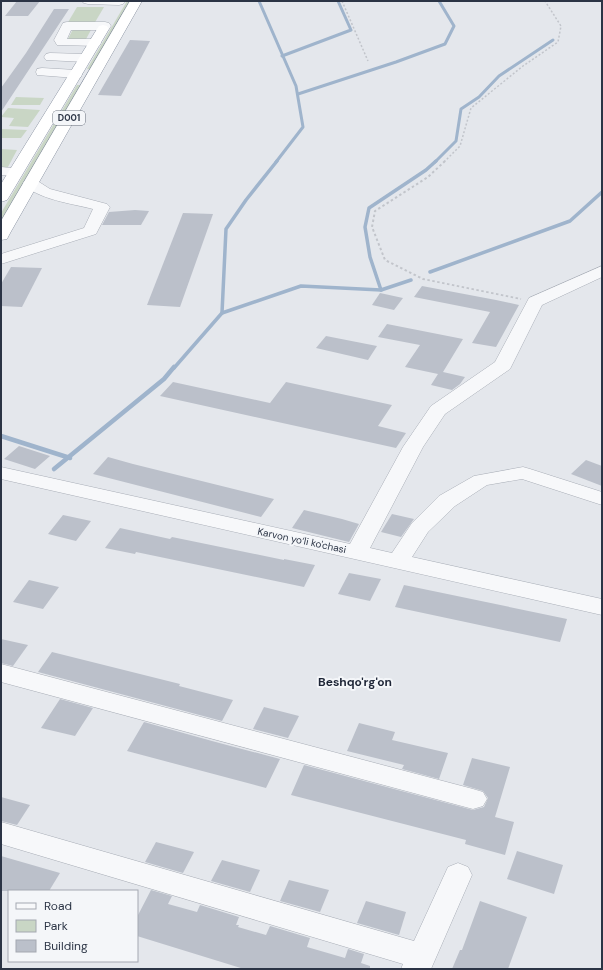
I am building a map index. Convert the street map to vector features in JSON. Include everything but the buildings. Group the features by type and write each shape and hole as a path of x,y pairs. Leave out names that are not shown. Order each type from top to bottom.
{"highway":[{"name":"D001","path":"1,235 136,1"},
{"name":"D001","path":"1,197 119,2"},
{"path":"79,69 92,77"}],"street":[{"path":"88,1 119,2"},
{"path":"95,43 61,42 60,40 67,26 105,26"},
{"path":"79,69 46,65 79,69"},
{"path":"1,171 16,172"},
{"path":"1,259 90,231 102,207 45,192 31,183"},
{"path":"357,552 413,447 438,410 503,365 535,302 602,271"},
{"path":"398,561 420,528 448,501 481,480 523,473 602,500"},
{"name":"Karvon yo‘li ko'chasi","path":"1,474 602,607"},
{"path":"1,673 473,799"},
{"path":"1,833 419,963 458,875"}],"path":[{"path":"342,1 368,61"},
{"path":"535,302 423,279 385,260 372,228 375,211 428,177 460,146 472,108 523,66 558,42 561,26 545,1"}],"green space":[{"path":"127,1 133,1 92,70 87,69"},
{"path":"77,7 104,7 94,24 67,24"},
{"path":"74,27 92,28 85,41 67,41"},
{"path":"77,85 83,85 1,226 1,213"},
{"path":"16,97 44,98 40,105 11,105"},
{"path":"8,108 40,110 28,127 9,126 14,118 1,117"},
{"path":"1,129 27,130 21,138 1,138"},
{"path":"1,149 17,150 8,167 1,167"}],"waterway":[{"path":"259,1 283,56"},
{"path":"283,56 351,30 338,1"},
{"path":"298,94 396,62 445,44 454,26 439,1"},
{"path":"436,161 456,141 461,109 479,97 499,76 553,40"},
{"path":"276,162 303,127 296,86 283,56"},
{"path":"222,313 226,229 246,200 277,161"},
{"path":"381,290 370,257 365,227 369,208 426,170 436,161"},
{"path":"430,272 570,221 602,192"},
{"path":"381,290 411,280"},
{"path":"222,313 301,286 381,290"},
{"path":"174,368 222,313"},
{"path":"68,457 164,379 174,367"},
{"path":"1,436 68,457"},
{"path":"54,469 68,457"}],"district":[{"name":"Beshqo'rg'on","path":"355,682"}]}
